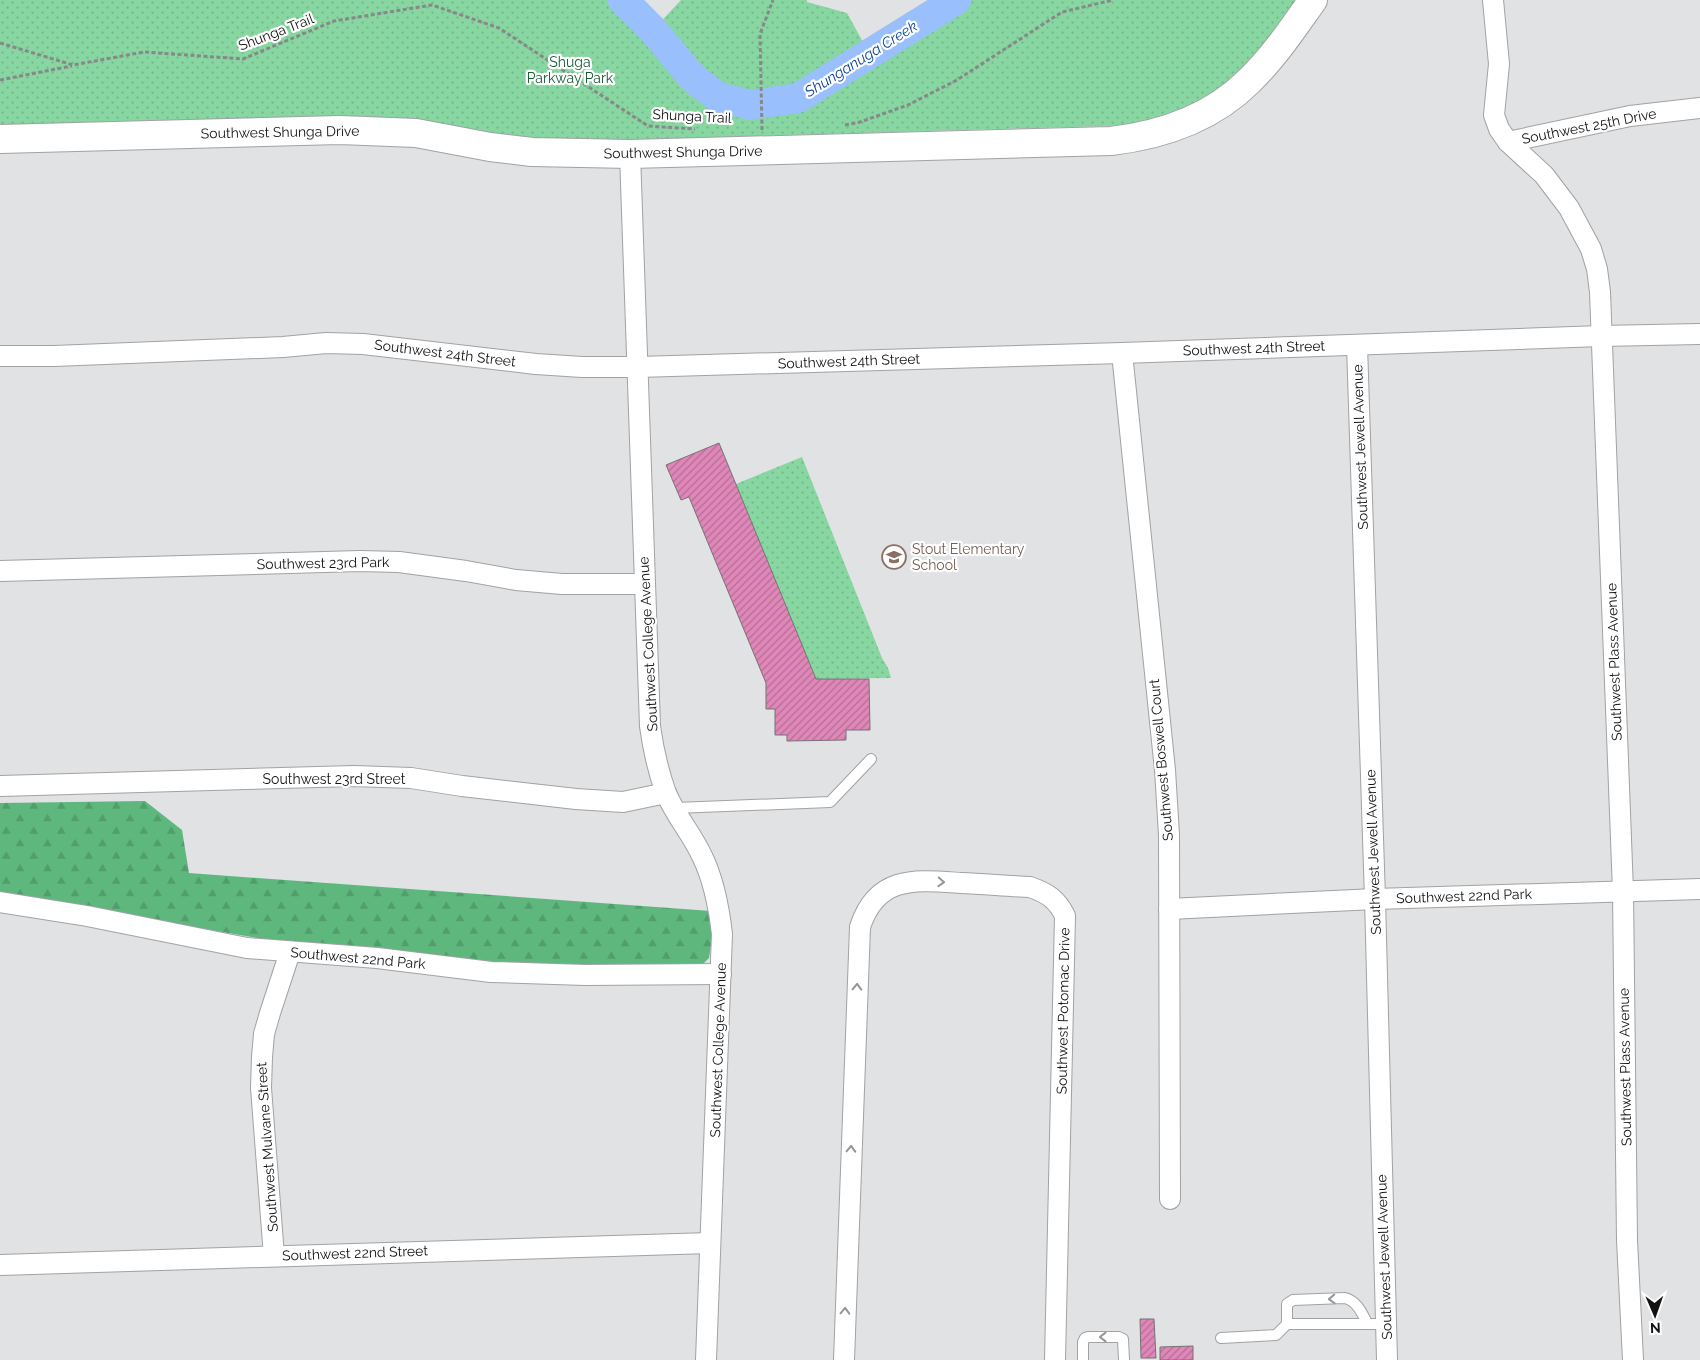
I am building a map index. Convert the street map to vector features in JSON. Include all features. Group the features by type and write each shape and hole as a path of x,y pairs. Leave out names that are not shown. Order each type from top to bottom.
{"street":[{"name":"Southwest Shunga Drive","path":"0,139 340,130 416,133 490,147 532,152 630,154 1101,141 1149,135 1177,126 1230,98 1270,58 1314,0"},
{"name":"Southwest Plass Avenue","path":"1493,0 1499,64 1494,116 1499,129 1508,142 1544,175 1569,208 1591,249 1597,268 1600,292 1623,891 1627,1240 1632,1360"},
{"name":"Southwest 25th Drive","path":"1508,142 1630,116 1700,108"},
{"name":"Southwest College Avenue","path":"630,154 650,726 655,754 671,801 703,857 713,885 719,909 722,934 706,1360"},
{"name":"Southwest 24th Street","path":"0,356 54,356 284,347 326,343 363,344 582,368 1700,334"},
{"name":"Southwest Jewell Avenue","path":"1357,345 1374,899 1376,1323 1387,1360"},
{"name":"Southwest Boswell Court","path":"1122,353 1165,770 1169,835 1170,1199"},
{"name":"Southwest 23rd Park","path":"0,571 360,561 399,562 562,584 644,584"},
{"name":"Southwest 23rd Street","path":"0,786 354,776 411,778 576,799 623,802 671,801"},
{"name":"Southwest Potomac Drive","path":"844,1360 860,927 867,910 880,894 898,885 921,880 1030,887 1045,892 1054,898 1065,916 1055,1360"},
{"name":"Southwest 22nd Park","path":"1169,909 1374,899 1700,889"},
{"name":"Southwest 22nd Park","path":"0,902 87,916 238,947 377,958 491,972 585,975 721,974"},
{"name":"Southwest Mulvane Street","path":"274,1256 261,1088 262,1057 264,1034 290,952"},
{"name":"Southwest 22nd Street","path":"0,1265 710,1243"}],"lane":[{"path":"671,801 830,802 870,759"},
{"path":"1287,1324 1287,1304 1293,1300 1345,1298 1352,1300 1376,1323"},
{"path":"1221,1338 1276,1335 1287,1324 1376,1323"},
{"path":"1082,1360 1085,1338 1119,1337 1123,1339 1124,1360"}],"path":[{"path":"762,129 760,34 773,0"},
{"path":"844,125 860,122 908,105 957,80 1062,12 1113,0"},
{"name":"Shunga Trail","path":"0,80 144,52 243,60 334,21 432,6 499,28 648,126 698,129"},
{"name":"Shunga Trail","path":"0,43 73,65"},
{"path":"753,130 771,130"}],"green space":[{"name":"Shuga Parkway Park","path":"0,0 623,0 653,30 681,0 807,0 807,2 847,13 869,53 956,0 1298,0 1256,56 1220,89 1193,106 1154,121 1109,126 577,141 500,135 0,128"},
{"path":"802,457 891,678 816,679 736,484"},
{"path":"145,801 182,830 189,873 711,911 712,939 709,958 701,966 530,965 298,945 0,894 0,803"}],"building":[{"path":"719,443 816,679 869,679 870,730 846,730 846,740 787,741 787,735 775,735 775,709 766,709 766,683 689,497 681,500 666,465"},
{"path":"1140,1319 1154,1319 1156,1358 1141,1358"},
{"path":"1193,1346 1193,1360 1160,1360 1160,1347"}],"waterway":[{"name":"Shunganuga Creek","path":"623,0 653,30 693,78 718,97 750,105 798,98 956,0"}],"place":[{"name":"Stout Elementary School","path":"894,557"}]}
